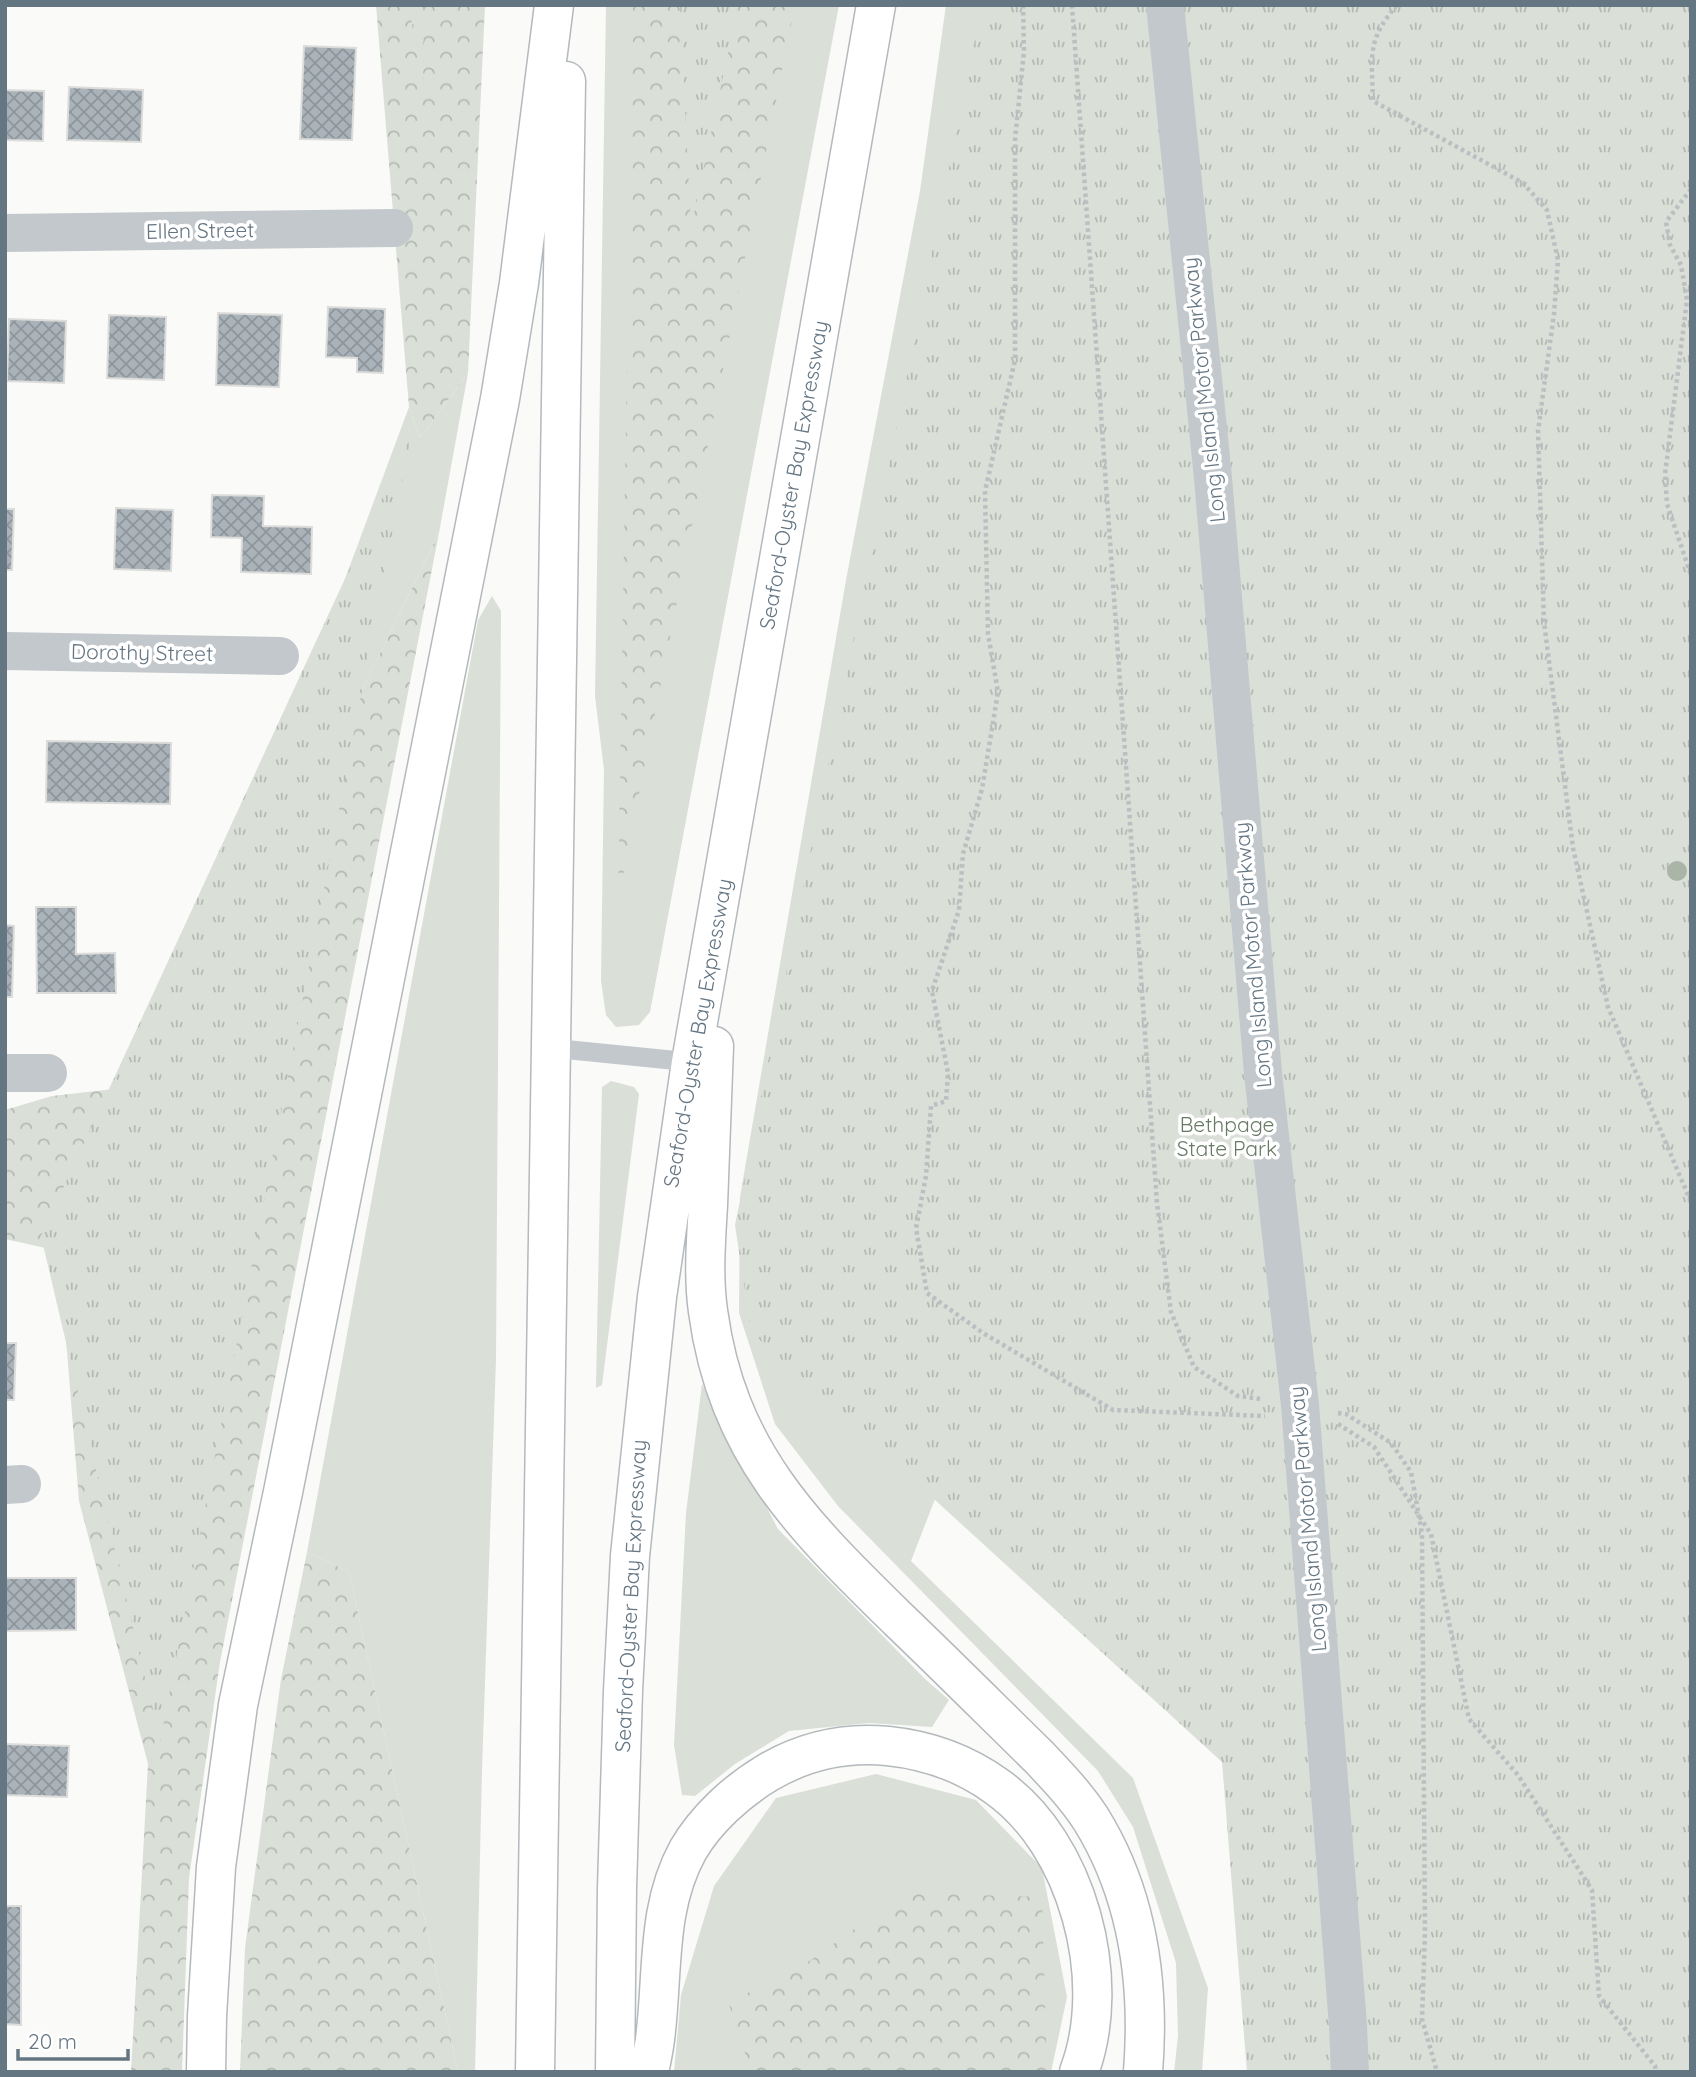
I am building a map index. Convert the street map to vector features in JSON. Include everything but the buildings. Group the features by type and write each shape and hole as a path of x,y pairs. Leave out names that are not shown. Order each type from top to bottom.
{"highway":[{"path":"206,2072 207,2004 216,1867 238,1705 283,1492 507,364 554,5"},
{"path":"535,2072 567,5"},
{"name":"Seaford-Oyster Bay Expressway","path":"615,2072 618,1849 630,1556 655,1310 691,1062 876,5"},
{"path":"720,900 705,1264 707,1308 714,1351 727,1393 766,1473 824,1546 1039,1757 1068,1787 1090,1818 1110,1853 1123,1887 1142,1959 1146,2037 1143,2072"},
{"path":"649,2072 656,2030 660,1953 666,1910 689,1849 707,1824 729,1802 754,1781 783,1763 813,1752 842,1746 872,1745 918,1751 969,1769 998,1787 1022,1808 1044,1835 1064,1870 1078,1907 1088,1946 1093,1984 1093,2020 1079,2072"}],"street":[{"name":"Long Island Motor Parkway","path":"1165,5 1213,478 1263,1073 1300,1414 1350,2072"},
{"name":"Ellen Street","path":"5,233 394,228"},
{"name":"Dorothy Street","path":"5,652 280,656"},
{"path":"5,1073 48,1073"}],"lane":[{"path":"551,1048 691,1062"}],"path":[{"path":"1023,5 1024,51 1015,140 1015,360 985,491 988,634 998,692 982,789 963,854 959,910 932,991 948,1073 946,1101 931,1106 926,1176 916,1228 926,1293 983,1332 1113,1410 1252,1416 1300,1414 1331,1420 1374,1447 1432,1534 1469,1719 1518,1775 1563,1841 1592,1890 1600,1996 1656,2072"},
{"path":"1397,5 1371,46 1373,101 1523,183 1547,209 1558,260 1554,314 1538,431 1544,622 1573,848 1608,1007 1691,1202"},
{"path":"1691,189 1666,222 1670,245 1681,265 1687,300 1665,474 1667,504 1691,575"}],"green space":[{"path":"376,5 485,5 468,373 420,438 409,407"},
{"path":"409,5 424,5 423,96"},
{"path":"606,5 839,5 650,1012 639,1025 616,1027 606,1015 601,981 604,770 595,696"},
{"path":"633,5 795,5 618,901"},
{"path":"680,5 738,5 691,228"},
{"path":"946,5 990,5 954,1450 911,1561 1133,1778 1208,1988 1202,2072 1174,2072 1178,2036 1176,1963 1133,1827 1098,1771 838,1506 775,1424 739,1313 740,1197 846,580 920,191"},
{"name":"Bethpage State Park","path":"982,5 1691,5 1691,2072 1247,2072 1222,1762 751,1332 735,1225"},
{"path":"468,373 439,533 339,737 269,783 409,407 420,438"},
{"path":"411,436 160,1742 41,1236"},
{"path":"439,533 220,1662 189,1878 182,2072 131,2072 148,1764 79,1501 59,1251 5,1239 5,1110 52,1096 123,1088 339,737"},
{"path":"492,596 501,611 496,1359 475,2072 458,2072 349,1572 307,1552 478,620"},
{"path":"611,1081 634,1087 639,1094 602,1385 596,1388 602,1087"},
{"path":"702,1384 778,1529 924,1678 949,1700 932,1727 869,1723 789,1731 735,1764 695,1796 682,1795 674,1745 686,1513"},
{"path":"307,1552 349,1572 458,2072 240,2072 245,1948 281,1679"},
{"path":"876,1774 976,1800 1042,1868 1067,1997 1051,2072 674,2072 681,1995 714,1886 776,1798"},
{"path":"905,1893 1042,1897 1047,2072 751,2072 728,2001 787,1977"}]}
